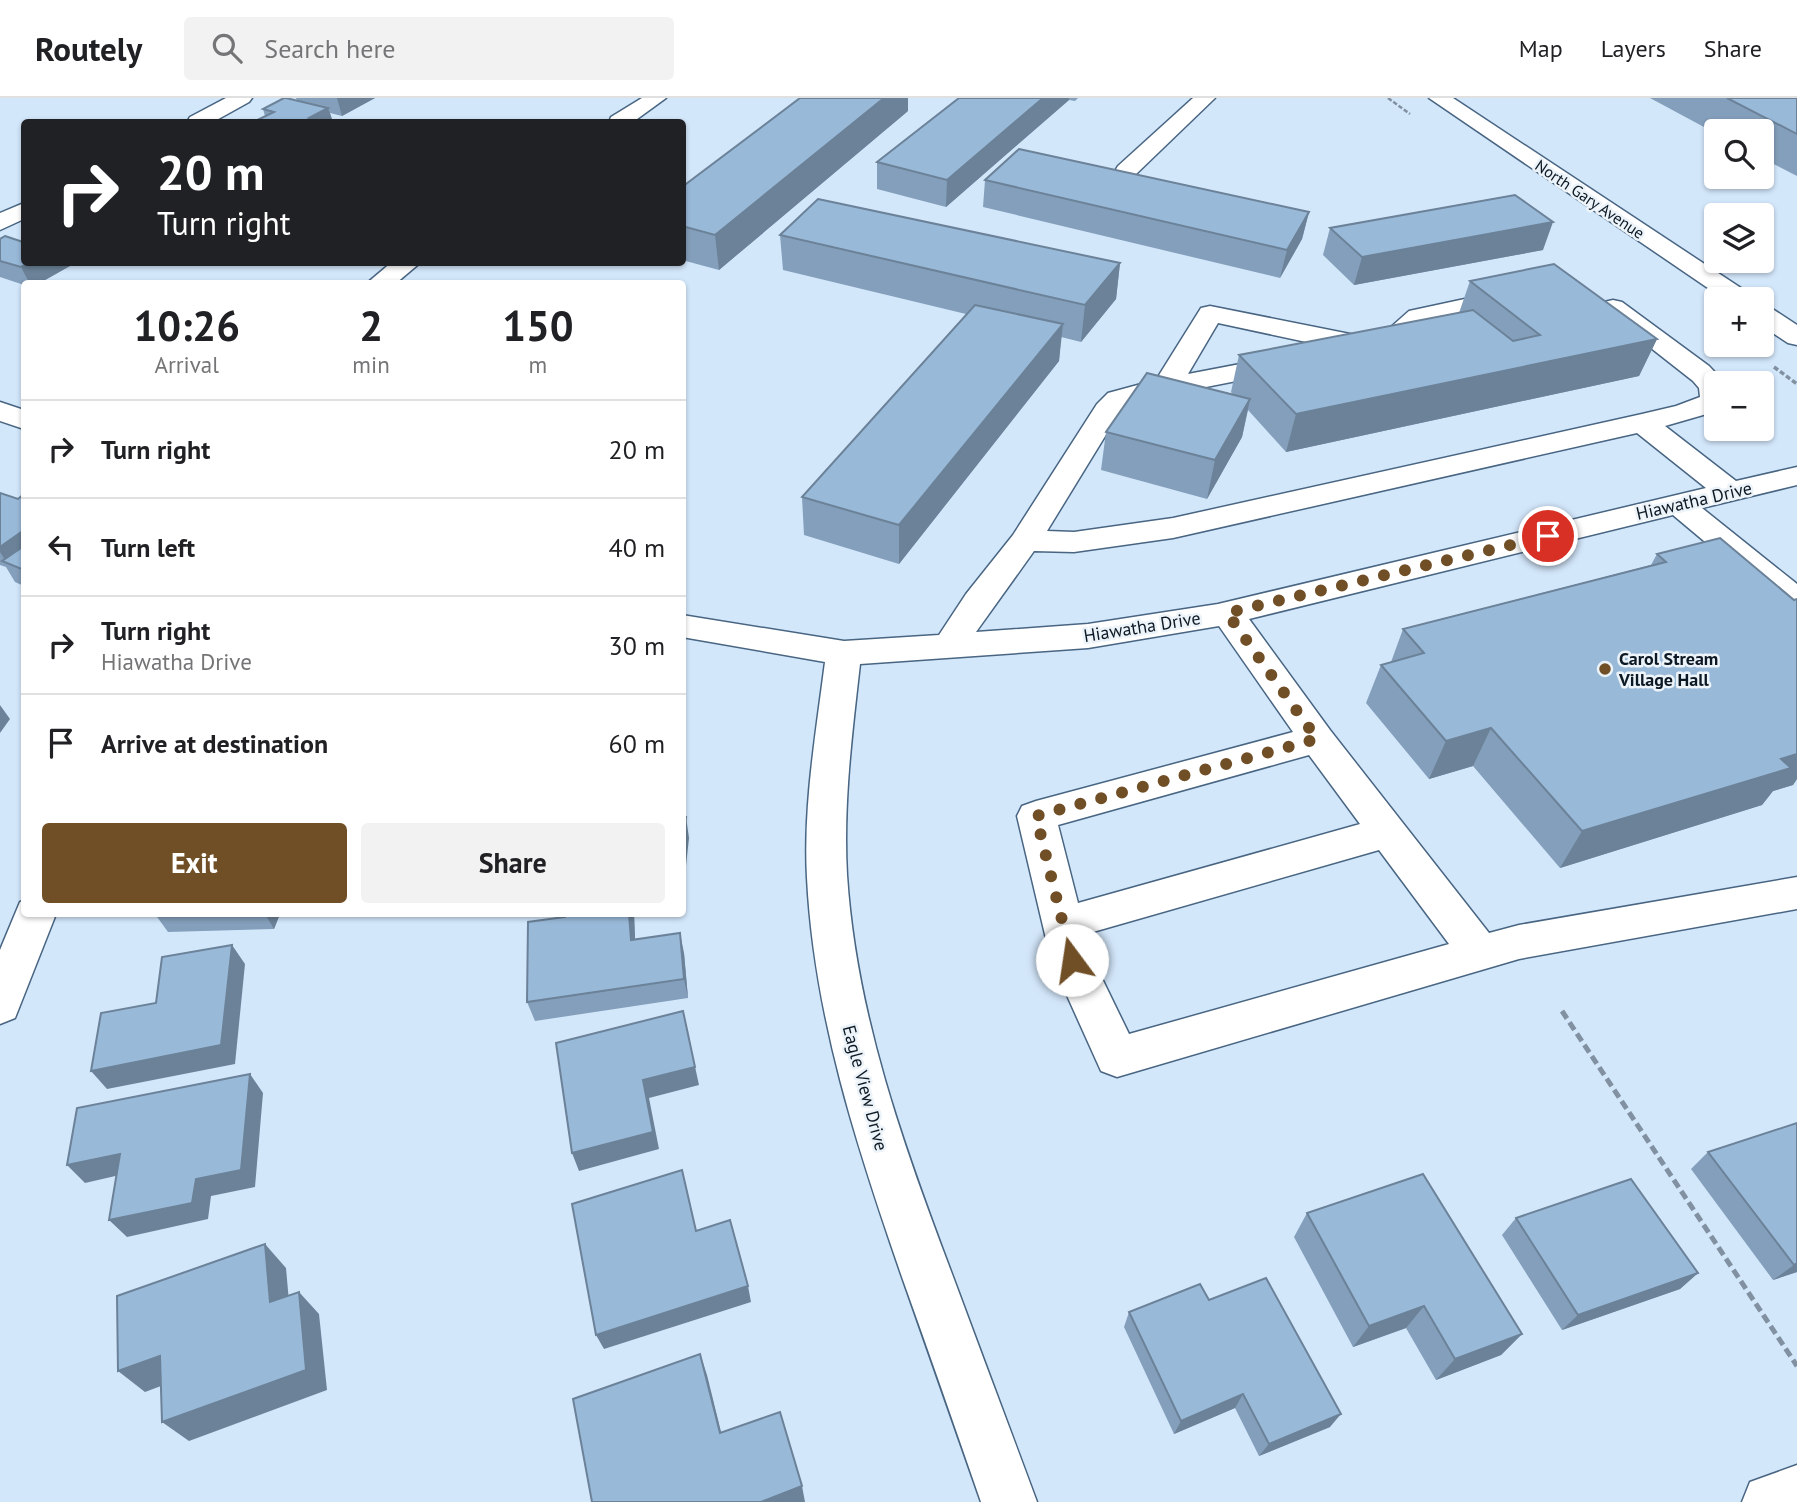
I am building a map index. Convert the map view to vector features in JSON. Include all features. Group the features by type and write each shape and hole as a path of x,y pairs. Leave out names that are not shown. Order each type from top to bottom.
{"street":[{"path":"204,119 242,98"},
{"path":"624,119 656,98"},
{"path":"1126,171 1205,98"},
{"name":"North Gary Avenue","path":"1439,98 1723,287"},
{"path":"0,223 21,212"},
{"path":"384,280 403,266"},
{"path":"950,645 978,601 1025,541 1107,410 1118,399 1385,343 1418,317 1534,293"},
{"path":"1025,541 1074,542 1173,528 1685,413 1713,402 1715,393 1712,382 1608,305 1589,296"},
{"path":"1166,387 1210,314 1369,346"},
{"path":"1774,322 1797,337"},
{"path":"0,411 21,419"},
{"path":"1642,423 1730,492"},
{"name":"Hiawatha Drive","path":"686,627 844,653 1088,636 1227,613 1797,476"},
{"path":"1678,505 1797,601"},
{"path":"1227,613 1317,739 1481,954"},
{"name":"Eagle View Drive","path":"844,653 830,790 827,874 836,969 848,1026 886,1164 1009,1502"},
{"path":"1317,739 1036,816 1072,960 1117,1057 1518,943 1797,894"},
{"path":"1063,923 1388,832"},
{"path":"0,1005 34,917"},
{"path":"1770,1502 1797,1493"}],"path":[{"path":"1562,1011 1797,1366"}],"building":[{"path":"284,98 328,108 309,118 313,119 259,119 274,112 263,109"},
{"path":"800,98 884,98 715,235 686,227 686,184"},
{"path":"959,98 1043,98 947,180 877,162"},
{"path":"1727,98 1797,98 1797,134 1774,122 1774,119 1768,119"},
{"path":"1019,149 1309,212 1287,250 985,180"},
{"path":"1515,195 1553,222 1362,257 1330,228"},
{"path":"818,199 1120,263 1085,305 780,235"},
{"path":"5,236 21,241 23,266 21,267 0,261 0,239"},
{"path":"1554,264 1657,339 1296,414 1239,355 1473,310 1513,341 1540,335 1470,281"},
{"path":"975,305 1063,324 899,525 802,497"},
{"path":"1147,373 1250,399 1215,460 1106,432"},
{"path":"0,493 18,499 21,496 21,532 0,547"},
{"path":"1720,538 1794,600 1797,599 1797,754 1781,759 1791,768 1582,831 1491,728 1446,741 1381,665 1424,653 1403,629 1666,562 1657,554"},
{"path":"21,548 21,569 2,561"},
{"path":"565,917 629,917 631,940 680,933 684,979 527,1002 528,922"},
{"path":"232,945 221,1045 91,1071 101,1013 156,1003 162,957"},
{"path":"683,1011 695,1067 643,1080 653,1132 572,1153 556,1043"},
{"path":"250,1074 241,1170 196,1179 192,1203 109,1220 120,1154 67,1165 77,1108"},
{"path":"1797,1123 1797,1263 1794,1265 1708,1152"},
{"path":"682,1170 696,1231 730,1220 748,1286 596,1335 572,1204"},
{"path":"1423,1174 1522,1334 1455,1359 1424,1306 1369,1326 1307,1213"},
{"path":"1631,1179 1698,1273 1578,1315 1516,1218"},
{"path":"265,1244 270,1302 299,1292 306,1370 162,1422 160,1356 118,1371 117,1296"},
{"path":"1266,1278 1341,1414 1269,1444 1243,1394 1181,1421 1129,1312 1200,1284 1209,1300"},
{"path":"700,1354 720,1433 780,1412 802,1486 761,1502 592,1502 573,1399"}],"place":[{"name":"Carol Stream Village Hall","path":"1605,669"}],"route":[{"path":"1072,960 1036,816 1317,739 1227,613 1548,536"}]}
